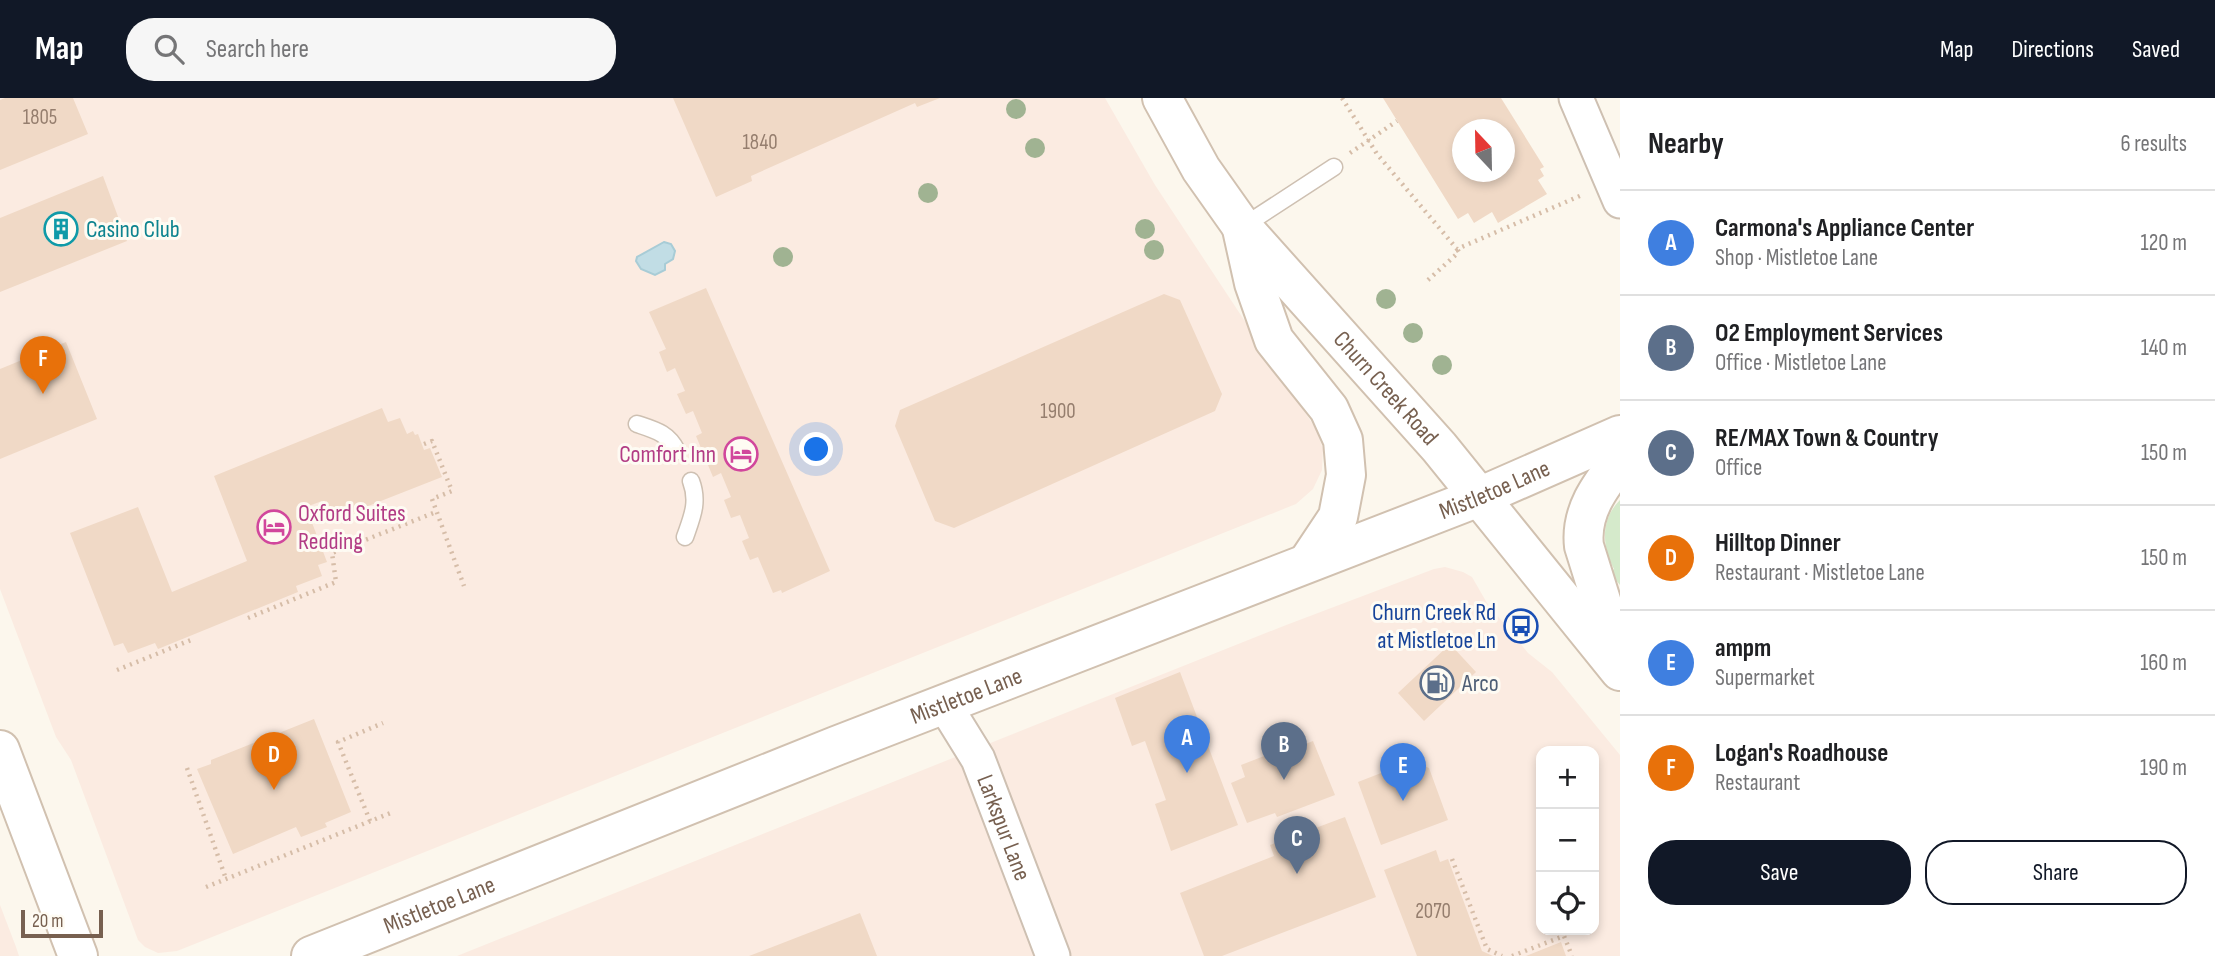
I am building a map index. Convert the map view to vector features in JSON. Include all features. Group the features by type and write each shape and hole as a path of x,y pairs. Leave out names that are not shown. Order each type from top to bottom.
{"main road":[{"name":"Churn Creek Road","path":"1162,98 1201,169 1242,227 1439,447 1620,671"},
{"path":"1242,227 1254,283 1274,340 1329,409 1343,440 1346,475 1338,517 1308,562"},
{"name":"Mistletoe Lane","path":"312,956 944,704 1479,498 1620,435"},
{"path":"1620,460 1594,498 1584,521 1583,536 1620,660"},
{"path":"0,750 78,956"}],"street":[{"path":"1576,98 1618,189"},
{"name":"Larkspur Lane","path":"944,704 978,759 1053,956"}],"lane":[{"path":"1242,227 1334,167"},
{"path":"637,424 663,432 677,451"},
{"path":"685,537 695,509 696,494 691,481"}],"path":[{"path":"1342,98 1391,172 1460,252 1428,280"},
{"path":"1350,153 1396,121"},
{"path":"1457,249 1582,195"},
{"path":"424,444 432,441 452,491 432,499 464,586"},
{"path":"248,618 336,582 332,553 436,512"},
{"path":"117,670 191,640"},
{"path":"370,821 338,742 383,723"},
{"path":"187,768 226,879"},
{"path":"206,887 393,812"},
{"path":"1452,859 1486,949 1503,956"},
{"path":"1511,956 1564,936 1572,956"}],"shaded area":[{"path":"0,98 1105,98 1155,185 1316,429 1323,449 1322,470 1313,489 1296,504 177,951 158,953 138,940 71,760 56,737 0,589"},
{"path":"1445,567 1472,577 1487,603 1528,653 1552,672 1620,755 1620,956 457,956 1281,627 1434,569"},
{"path":"0,905 16,947 19,956 0,956"}],"green space":[{"path":"1620,500 1620,585 1610,573 1614,569 1607,551 1605,533 1609,516"}],"water":[{"path":"664,242 671,244 675,251 673,259 665,264 665,270 655,275 641,269 636,261 637,257"}],"building":[{"path":"73,98 88,134 0,170 0,100"},
{"path":"673,98 940,98 917,107 915,103 751,176 752,181 716,197"},
{"path":"1383,98 1501,98 1514,119 1452,119 1452,182 1515,182 1515,120 1544,167 1540,169 1544,176 1538,180 1547,194 1498,223 1492,212 1474,223 1468,213 1458,219"},
{"name":"Casino Club","path":"103,176 127,241 0,292 0,218"},
{"name":"Comfort Inn","path":"706,288 830,571 782,593 781,590 773,593 758,557 750,560 742,541 749,538 740,515 731,518 724,500 731,497 721,473 713,477 696,436 702,433 693,411 686,414 677,394 685,391 675,368 667,372 659,352 666,349 649,312"},
{"path":"1164,294 1180,300 1222,394 1215,411 954,528 935,521 895,426 900,410"},
{"path":"66,342 97,419 0,459 0,369"},
{"name":"Oxford Suites Redding","path":"382,408 388,422 400,418 407,434 413,431 415,435 418,434 424,450 430,448 442,477 330,521 322,501 306,507 327,562 318,565 322,576 296,586 298,592 158,649 155,643 128,653 123,643 114,646 70,533 138,507 172,592 247,561 214,476"},
{"name":"Arco","path":"1450,644 1476,672 1424,721 1398,693"},
{"path":"1180,672 1238,825 1171,851 1155,804 1166,800 1145,741 1132,746 1115,698"},
{"path":"314,719 351,812 325,823 327,827 301,837 296,827 233,854 197,769 211,764 211,760"},
{"path":"1313,741 1335,795 1277,817 1275,813 1247,823 1231,783 1245,777 1241,765 1293,745 1295,748"},
{"path":"1412,761 1429,768 1448,820 1381,845 1358,782"},
{"path":"1345,817 1376,897 1222,956 1204,956 1180,893 1274,856 1270,845"},
{"path":"1436,850 1440,862 1448,859 1482,951 1493,956 1417,956 1384,870"},
{"path":"860,913 877,956 749,956"},
{"path":"1561,942 1566,956 1526,956"}],"place":[{"name":"Casino Club","path":"61,229"},
{"name":"Logan's Roadhouse","path":"43,394"},
{"name":"Comfort Inn","path":"741,454"},
{"name":"Oxford Suites Redding","path":"274,527"},
{"name":"Churn Creek Rd at Mistletoe Ln","path":"1521,626"},
{"name":"Arco","path":"1437,683"},
{"name":"Carmona's Appliance Center","path":"1187,773"},
{"name":"O2 Employment Services","path":"1284,780"},
{"name":"Hilltop Dinner","path":"274,790"},
{"name":"ampm","path":"1403,801"},
{"name":"RE/MAX Town & Country","path":"1297,874"}]}
